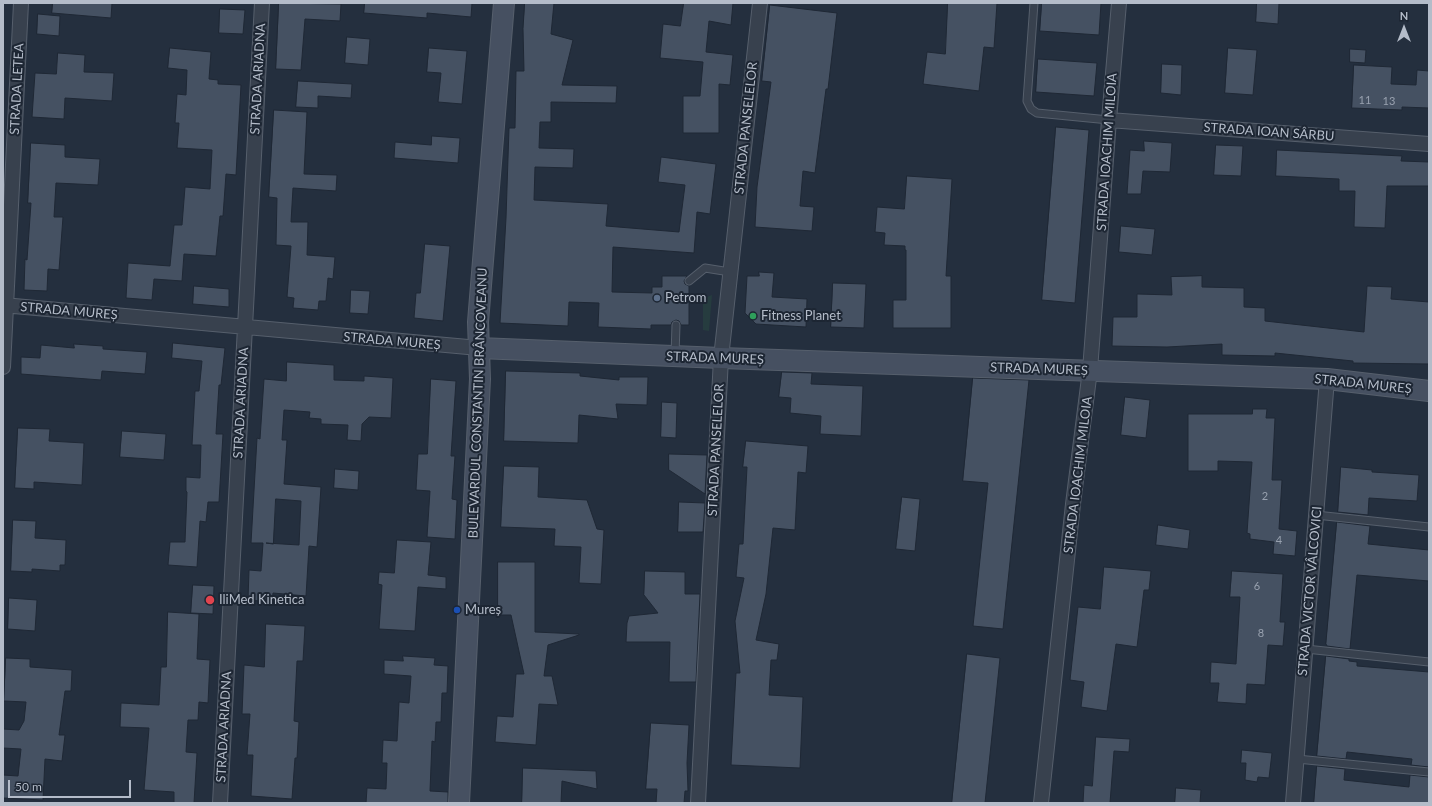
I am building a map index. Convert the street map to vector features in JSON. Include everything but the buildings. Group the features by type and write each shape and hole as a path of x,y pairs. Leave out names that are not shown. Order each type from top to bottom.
{"street":[{"name":"STRADA LETEA","path":"3,367 21,3"},
{"name":"STRADA ARIADNA","path":"220,803 262,3"},
{"name":"BULEVARDUL CONSTANTIN BRÂNCOVEANU","path":"459,803 480,379 478,322 504,3"},
{"name":"STRADA PANSELELOR","path":"698,803 721,358 760,3"},
{"name":"STRADA IOACHIM MILOIA","path":"1041,803 1073,504 1090,370 1119,3"},
{"name":"STRADA IOAN SÂRBU","path":"1109,120 1429,144"},
{"name":"STRADA MUREȘ","path":"5,305 479,348 1327,379 1429,391"},
{"name":"STRADA VICTOR VÂLCOVICI","path":"1293,803 1327,379"}],"lane":[{"path":"1034,3 1027,101 1031,109 1037,113 1109,120"},
{"path":"689,280 705,268 730,272"},
{"path":"675,356 676,326"},
{"path":"1316,515 1429,527"},
{"path":"1306,649 1429,662"},
{"path":"1297,759 1429,772"}],"green space":[{"path":"712,295 709,331 703,330 703,304 707,297"}],"place":[{"name":"Petrom","path":"657,298"},
{"name":"Fitness Planet","path":"753,316"},
{"name":"IliMed Kinetica","path":"210,600"},
{"name":"Mureș","path":"457,610"}]}
